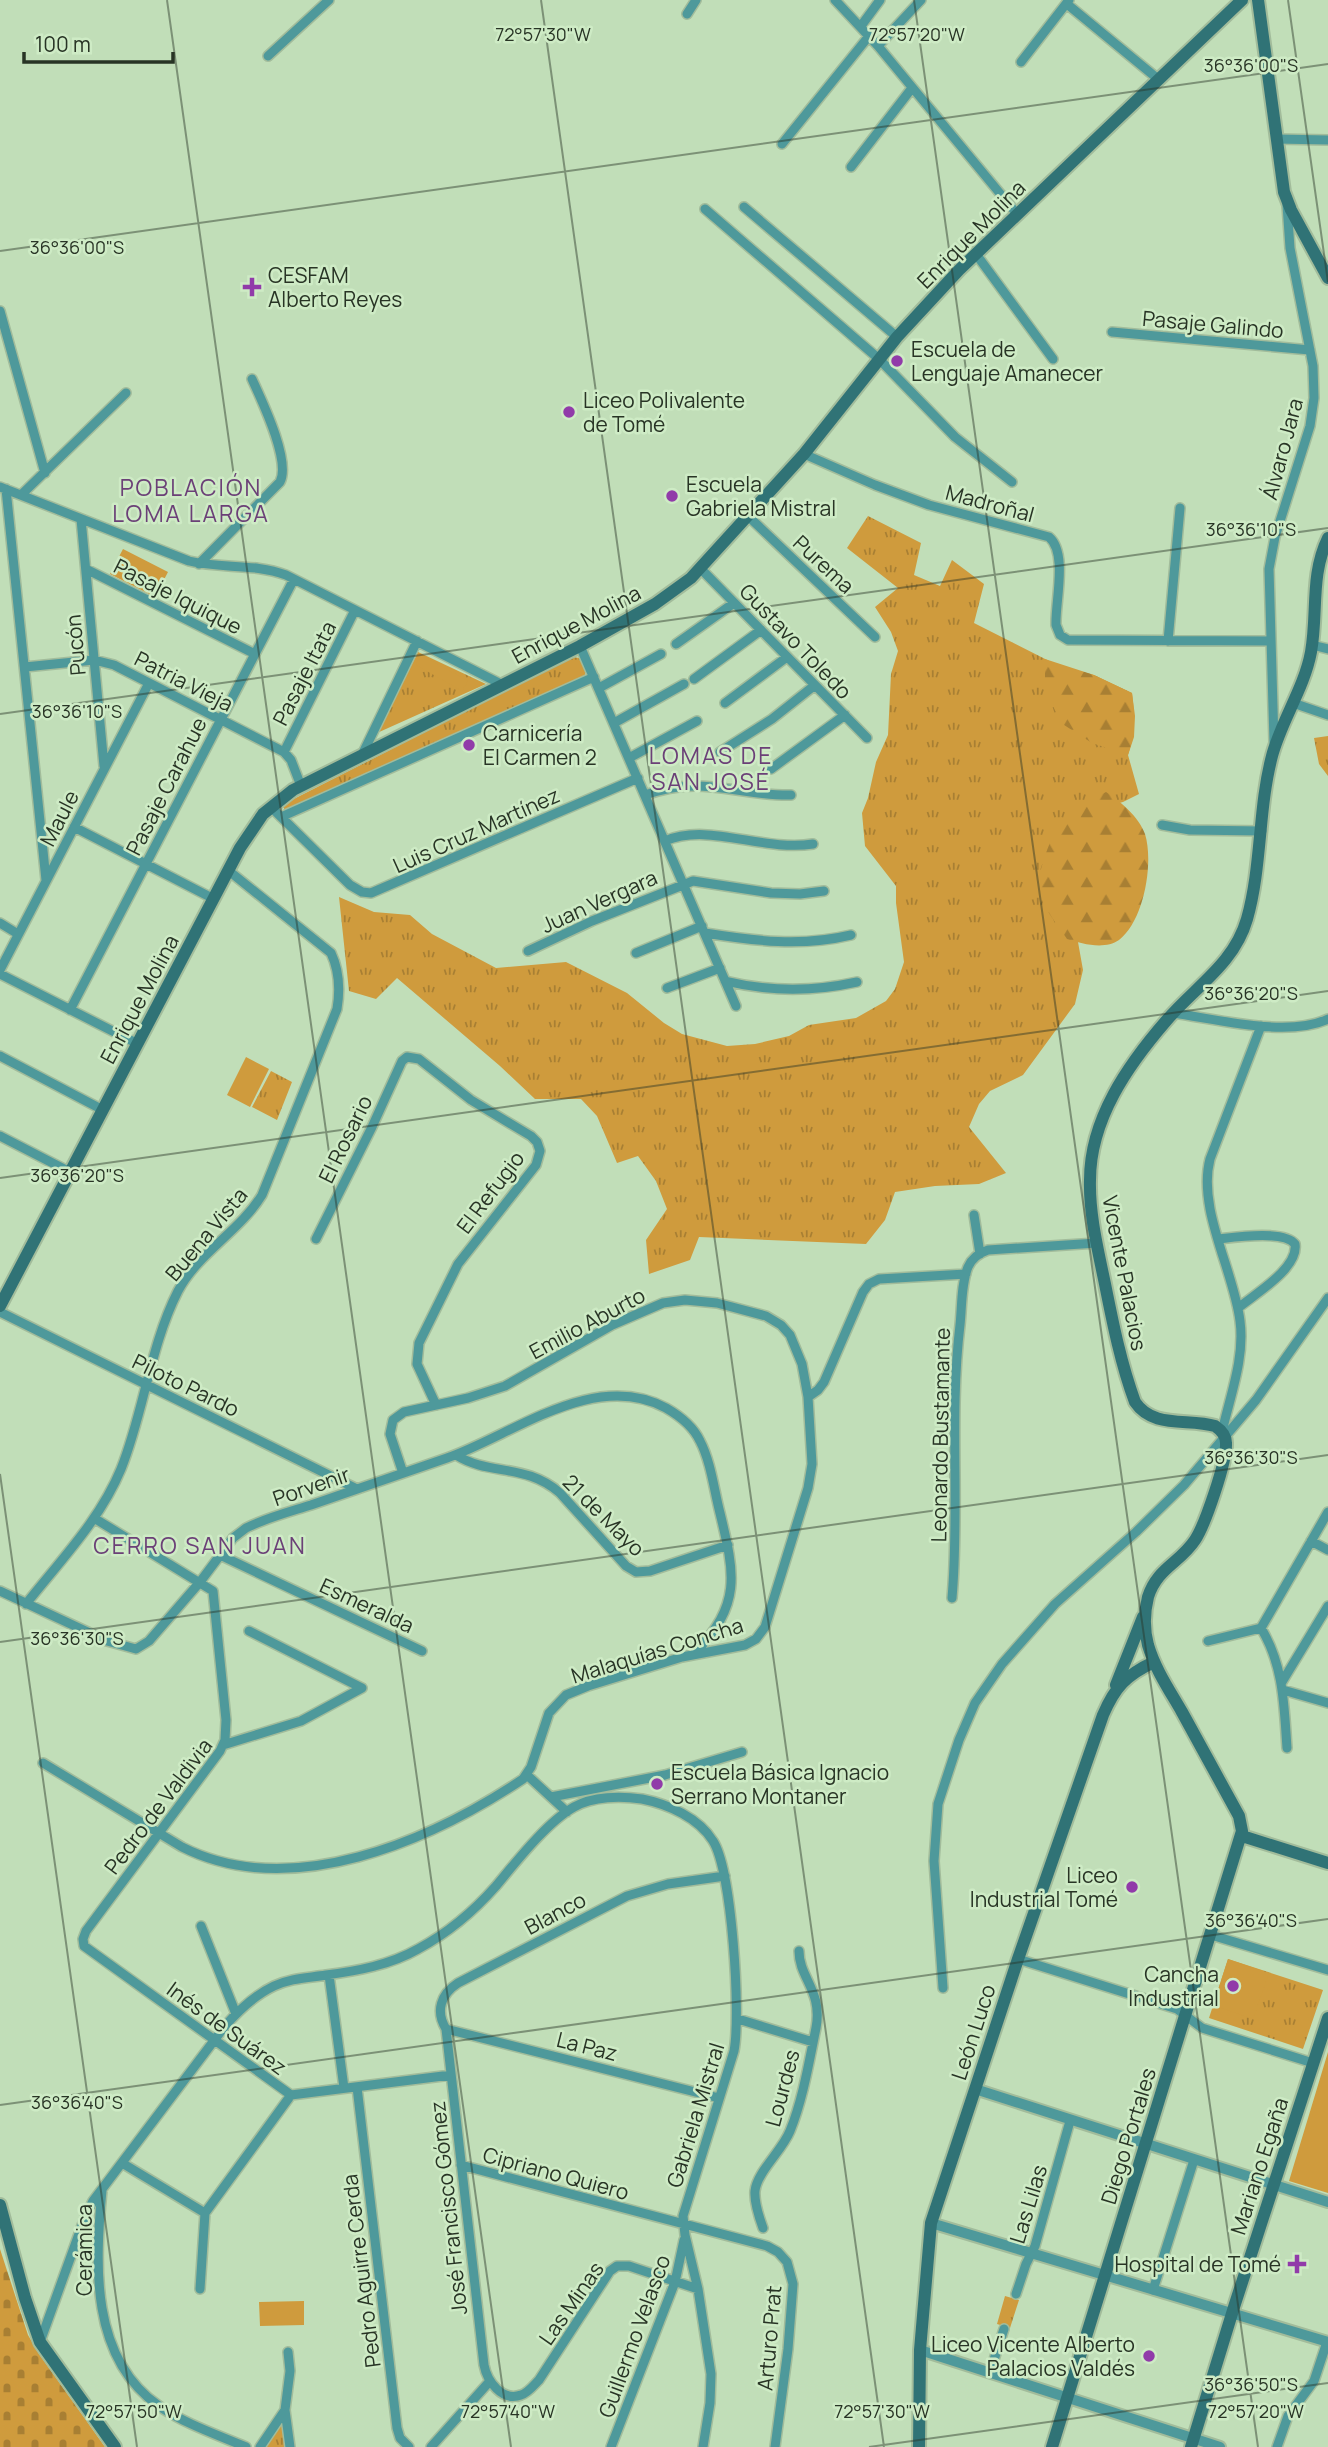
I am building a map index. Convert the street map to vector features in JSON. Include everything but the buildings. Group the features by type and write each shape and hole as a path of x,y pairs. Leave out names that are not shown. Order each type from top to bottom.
{"main road":[{"name":"Enrique Molina","path":"0,1306 250,831 271,807 301,786 580,646 671,594 701,569 749,517 804,454 897,337 976,254 1242,0"},
{"path":"1258,0 1287,201 1328,278"},
{"name":"Vicente Palacios","path":"1223,1434 1211,1425 1152,1417 1142,1411 1135,1402 1119,1347 1097,1243 1090,1183 1091,1162 1097,1136 1123,1077 1173,1013 1228,959 1239,942 1255,888 1269,765 1307,668 1312,645 1314,593 1323,568 1328,538"},
{"path":"1114,1691 1146,1610 1150,1590 1160,1574 1199,1534 1223,1460 1226,1446 1223,1434"},
{"path":"1146,1610 1147,1638 1154,1662 1239,1816 1242,1836 1328,1863"},
{"name":"León Luco","path":"919,2447 920,2350 931,2223 1018,1959 1103,1715 1114,1691 1129,1676 1154,1662"},
{"name":"Diego Portales","path":"1052,2447 1242,1836"},
{"name":"Mariano Egaña","path":"1192,2443 1328,2018"},
{"path":"0,2205 40,2342 115,2447"}],"street":[{"path":"268,56 330,0"},
{"path":"687,14 696,0"},
{"path":"835,0 878,46 1017,214"},
{"path":"860,26 880,0"},
{"path":"878,46 921,0"},
{"path":"1021,62 1068,2 1158,79"},
{"path":"782,144 869,36"},
{"path":"851,167 912,88"},
{"path":"1276,139 1328,140"},
{"name":"Álvaro Jara","path":"1274,748 1269,569 1275,537 1313,412 1314,382 1290,248 1287,201"},
{"path":"744,207 897,337"},
{"path":"705,209 879,359 955,437 1012,482"},
{"path":"976,254 1053,359"},
{"path":"0,314 44,474"},
{"name":"Pasaje Galindo","path":"1112,332 1310,350"},
{"path":"200,564 280,482 283,475 274,431 252,379"},
{"path":"22,495 126,393"},
{"name":"Madroñal","path":"804,454 929,505 1049,537 1058,547 1059,556 1055,625 1060,635 1068,640 1271,641"},
{"path":"47,880 3,488 200,564 259,568 294,579 501,684"},
{"path":"1168,641 1180,508"},
{"name":"Purema","path":"749,517 875,636"},
{"name":"Pucón","path":"81,519 105,768"},
{"name":"Pasaje Iquique","path":"86,569 255,654"},
{"name":"Gustavo Toledo","path":"701,569 867,738"},
{"name":"Pasaje Carahue","path":"70,1010 294,579"},
{"path":"676,644 734,603"},
{"name":"Pasaje Itata","path":"284,752 355,610"},
{"path":"694,679 761,630"},
{"path":"361,756 417,641"},
{"path":"1312,645 1328,649"},
{"path":"580,646 736,1006"},
{"path":"598,688 661,653"},
{"path":"725,703 787,657"},
{"name":"Patria Vieja","path":"24,667 94,660 114,665 284,752"},
{"path":"271,807 281,817 594,677"},
{"name":"Maule","path":"0,972 149,683"},
{"path":"614,723 684,684"},
{"path":"720,752 772,719 815,685"},
{"path":"1293,703 1328,715"},
{"path":"771,769 845,715"},
{"path":"629,758 697,721"},
{"path":"284,752 301,786"},
{"name":"Luis Cruz Martínez","path":"281,817 350,885 366,893 379,891 638,778"},
{"path":"645,795 674,787 695,785 791,796"},
{"path":"1162,825 1190,830 1262,831"},
{"path":"74,827 214,899"},
{"path":"665,841 696,834 780,846 813,844"},
{"name":"Buena Vista","path":"26,1604 94,1518 108,1496 121,1470 170,1312 182,1284 251,1212 262,1195 338,1004 336,966 327,948 229,871"},
{"path":"683,883 700,880 779,894 824,891"},
{"name":"Juan Vergara","path":"528,951 683,883"},
{"path":"0,923 18,934"},
{"path":"636,953 703,930 764,942 791,943 820,941 851,934"},
{"path":"667,988 720,968"},
{"path":"0,972 138,1044"},
{"path":"726,981 758,988 792,991 825,989 857,982"},
{"path":"1173,1013 1261,1026 1300,1027 1328,1018"},
{"path":"1223,1434 1240,1353 1241,1333 1238,1308 1208,1191 1208,1166 1261,1026"},
{"path":"0,1056 103,1110"},
{"name":"El Rosario","path":"316,1238 402,1061 407,1057"},
{"name":"El Refugio","path":"407,1057 419,1059 471,1100 526,1131 537,1142 540,1151 536,1165 458,1264 419,1343 417,1364 436,1405"},
{"path":"2,1141 71,1172"},
{"path":"974,1214 979,1254"},
{"path":"1219,1239 1284,1237 1292,1241 1296,1248 1291,1262 1282,1272 1238,1308"},
{"path":"808,1397 821,1387 869,1284 884,1278 966,1274 979,1254 994,1249 1097,1243"},
{"name":"Leonardo Bustamante","path":"952,1598 955,1550 954,1394 966,1274"},
{"path":"943,1988 934,1861 938,1804 959,1740 975,1703 1023,1638 1055,1604 1161,1509 1269,1383 1328,1298"},
{"name":"Emilio Aburto","path":"403,1473 391,1439 391,1423 396,1416 505,1386 627,1318 663,1303 685,1300 743,1308 781,1325 799,1355 808,1397"},
{"name":"Piloto Pardo","path":"0,1312 357,1489"},
{"name":"Porvenir","path":"26,1604 107,1641 136,1649 149,1641 200,1582 233,1538 246,1528 456,1455 526,1421 569,1405 616,1396 644,1399 661,1405 680,1417 700,1440 728,1545 732,1580 728,1605 710,1636 694,1654"},
{"name":"Malaquías Concha","path":"527,1775 549,1713 561,1699 588,1686 694,1654 745,1645 756,1639 765,1627 811,1475 808,1397"},
{"name":"21 de Mayo","path":"456,1455 472,1463 529,1475 547,1483 560,1493 626,1566 634,1571 650,1571 728,1545"},
{"path":"1208,1641 1262,1628 1328,1512"},
{"path":"94,1518 211,1589 215,1597 226,1720 223,1745"},
{"path":"1311,1541 1328,1550"},
{"name":"Esmeralda","path":"220,1555 422,1651"},
{"path":"0,1591 26,1604"},
{"path":"1282,1686 1328,1606"},
{"path":"1262,1628 1273,1651 1282,1686 1287,1748"},
{"name":"Pedro de Valdivia","path":"83,1941 86,1931 223,1745 301,1721 362,1688 249,1631"},
{"path":"1282,1686 1328,1703"},
{"path":"551,1797 665,1775 743,1752"},
{"path":"43,1763 196,1854 225,1863 264,1868 312,1866 379,1852 415,1839 507,1789 527,1775 567,1812"},
{"path":"580,1791 583,1803"},
{"name":"Gabriela Mistral","path":"40,2342 87,2213 102,2189 236,2014 274,1986 290,1980 329,1975 392,1961 419,1949 485,1898 527,1850 567,1812 583,1803 598,1799 637,1798 658,1803 698,1823 720,1853 725,1876 738,2020 734,2050 685,2206 684,2230 698,2289 711,2383 703,2447"},
{"name":"Blanco","path":"446,2029 440,2015 441,2003 449,1990 458,1983 628,1896 668,1884 725,1876"},
{"path":"201,1926 236,2014"},
{"path":"1211,1935 1328,1970"},
{"name":"Inés de Suárez","path":"83,1941 87,1949 291,2095 451,2075"},
{"name":"Lourdes","path":"763,2228 756,2206 756,2188 790,2130 817,2019 817,2004 800,1961 799,1951"},
{"path":"1018,1959 1177,2009 1202,2028 1313,2063"},
{"path":"329,1975 344,2088"},
{"path":"738,2020 813,2042"},
{"name":"José Francisco Gómez","path":"446,2029 484,2365 489,2381"},
{"name":"La Paz","path":"446,2029 719,2098"},
{"name":"Pedro Aguirre Cerda","path":"357,2087 397,2428 400,2438 409,2447"},
{"path":"975,2089 1070,2122 1328,2202"},
{"path":"200,2289 205,2213 291,2095"},
{"name":"Las Lilas","path":"1016,2294 1032,2253 1070,2122"},
{"path":"1153,2290 1194,2160"},
{"path":"122,2163 205,2213"},
{"name":"Cipriano Quiero","path":"461,2165 684,2230"},
{"name":"Cerámica","path":"102,2189 98,2249 100,2297 110,2341 122,2367 142,2392 160,2407 246,2447"},
{"path":"931,2223 1327,2342 1314,2381 1288,2416 1278,2447"},
{"name":"Guillermo Velasco","path":"611,2447 675,2282 684,2230"},
{"name":"Arturo Prat","path":"684,2230 773,2248 783,2256 790,2268 793,2303 775,2447"},
{"name":"Las Minas","path":"489,2381 498,2390 512,2396 523,2394 531,2388 613,2268 629,2266 698,2289"},
{"path":"990,2372 1004,2329"},
{"path":"920,2350 1067,2398 1192,2443 1220,2447"},
{"path":"288,2352 290,2371 285,2410 290,2447"},
{"path":"431,2447 489,2381"},
{"path":"260,2447 285,2410"}],"green space":[{"path":"868,516 921,543 914,575 940,586 952,560 984,584 974,623 1057,665 1094,675 1132,693 1134,737 1128,755 1139,794 1123,802 1094,810 1078,942 1083,970 1075,1004 1023,1075 990,1091 979,1104 969,1127 1006,1173 979,1184 935,1186 895,1192 885,1220 866,1244 699,1237 690,1260 649,1274 646,1240 667,1209 656,1181 638,1156 617,1163 597,1116 581,1099 535,1099 397,978 376,999 349,991 339,897 374,912 410,915 432,934 496,968 566,962 627,993 682,1034 727,1046 755,1044 789,1036 809,1025 856,1018 886,1001 895,989 904,962 896,886 865,846 862,813 876,762 888,735 891,674 898,651 891,632 875,607 898,588 847,548"},
{"path":"123,549 168,572 155,597 110,574"},
{"path":"418,652 486,684 377,733"},
{"path":"419,654 468,681 462,691 416,665"},
{"path":"572,657 580,658 586,671 584,678 286,812 282,805"},
{"path":"1045,659 1094,675 1132,693 1134,725 1128,755 1092,743 1061,723 1045,689"},
{"path":"1328,736 1328,776 1319,764 1314,738"},
{"path":"1106,792 1128,810 1145,834 1147,875 1141,906 1128,931 1113,943 1093,945 1067,939 1043,901 1039,879 1050,844 1061,825 1075,810"},
{"path":"246,1057 269,1069 250,1107 227,1095"},
{"path":"271,1071 292,1082 277,1120 252,1107"},
{"path":"1228,1959 1323,1990 1303,2049 1209,2018"},
{"path":"1228,1959 1269,1973 1253,2019 1213,2005"},
{"path":"1328,2052 1328,2193 1289,2181"},
{"path":"0,2249 28,2335 105,2447 0,2447"},
{"path":"1005,2296 1019,2300 1010,2328 997,2324"},
{"path":"304,2301 304,2325 260,2326 259,2302"},
{"path":"281,2421 284,2421 288,2447 264,2447"}],"place":[{"name":"CESFAM Alberto Reyes","path":"252,287"},
{"name":"Escuela de Lenguaje Amanecer","path":"897,361"},
{"name":"Liceo Polivalente de Tomé","path":"569,412"},
{"name":"Escuela Gabriela Mistral","path":"672,496"},
{"name":"Carnicería El Carmen 2","path":"469,745"},
{"name":"Escuela Básica Ignacio Serrano Montaner","path":"657,1784"},
{"name":"Liceo Industrial Tomé","path":"1132,1887"},
{"name":"Cancha Industrial","path":"1233,1986"},
{"name":"Hospital de Tomé","path":"1297,2264"},
{"name":"Liceo Vicente Alberto Palacios Valdés","path":"1149,2356"}],"district":[{"name":"POBLACIÓN LOMA LARGA","path":"191,500"},
{"name":"LOMAS DE SAN JOSÉ","path":"711,768"},
{"name":"CERRO SAN JUAN","path":"200,1545"}]}
